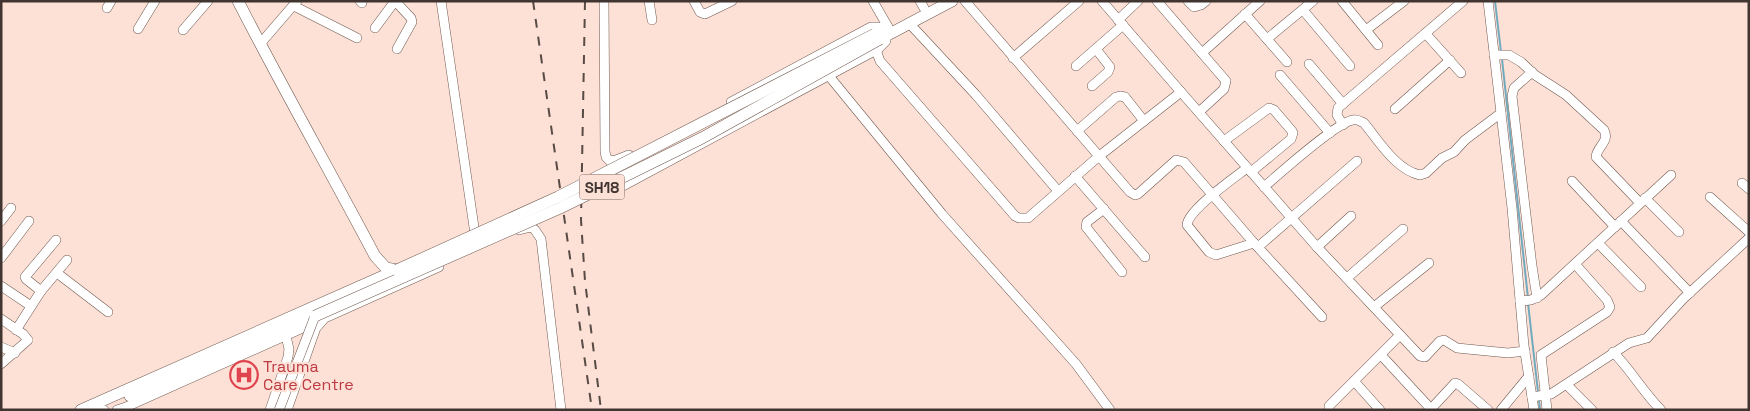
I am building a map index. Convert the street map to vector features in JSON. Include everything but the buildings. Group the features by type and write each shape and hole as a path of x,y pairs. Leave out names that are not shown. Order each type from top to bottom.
{"main road":[{"path":"238,1 375,256 386,268 397,270"},
{"name":"SH18","path":"320,317 560,208 702,138 882,36 922,5 937,1"},
{"name":"SH18","path":"397,270 558,197 952,1"},
{"path":"94,409 397,270"},
{"path":"94,409 320,317"}],"street":[{"path":"138,29 155,1"},
{"path":"183,30 208,1"},
{"path":"375,28 395,1 411,18 412,22 398,49"},
{"path":"441,1 475,234"},
{"path":"604,1 605,151 606,157 610,161 648,147 871,27 879,27 882,36"},
{"path":"649,1 652,20"},
{"path":"694,1 703,14 732,1"},
{"path":"873,1 882,36 878,57 897,82 1015,216 1019,218 1028,218 1098,157 1181,92"},
{"path":"965,1 1098,157 1132,194 1138,194 1176,160 1184,162 1322,317"},
{"path":"1013,58 1079,1"},
{"path":"1102,1 1291,218 1420,356 1423,357 1440,341 1444,340 1457,348 1508,353 1525,351"},
{"path":"1076,66 1121,22 1138,1"},
{"path":"1157,1 1224,77 1226,85 1224,89 1198,112"},
{"path":"1188,1 1194,6 1201,5 1206,1"},
{"path":"1202,53 1260,1"},
{"path":"1267,39 1313,1"},
{"path":"1342,1 1378,45"},
{"path":"1366,30 1404,1"},
{"path":"1343,125 1337,112 1343,104 1463,1"},
{"path":"1488,1 1499,55 1501,113 1512,208 1528,300"},
{"path":"260,44 296,3 357,38"},
{"path":"1303,10 1350,66"},
{"path":"1245,14 1287,62"},
{"path":"909,23 976,95 1058,191"},
{"path":"1426,34 1461,73"},
{"path":"606,195 829,76 882,36"},
{"path":"1092,86 1108,72 1110,67 1096,48"},
{"path":"1499,55 1509,54 1522,62 1532,72 1566,95 1604,130 1606,140 1596,156 1679,232"},
{"path":"1395,109 1450,60"},
{"path":"1309,64 1343,104"},
{"path":"1532,72 1512,92 1533,278 1528,300 1525,351 1529,376 1547,410"},
{"path":"1280,75 1330,133"},
{"path":"829,76 942,214 1076,364 1110,410"},
{"path":"1076,130 1116,97 1120,96 1124,97 1144,121"},
{"path":"1224,141 1269,108 1274,110 1292,130 1293,134 1291,139 1213,195 1191,215 1187,225 1190,230 1209,252 1216,255 1256,245 1291,218 1357,161"},
{"path":"1264,187 1330,133 1352,120 1364,123 1394,159 1420,176 1442,158 1454,152 1465,140 1501,113"},
{"path":"1528,300 1575,264 1671,175"},
{"path":"1075,176 1145,256"},
{"path":"1572,181 1690,293"},
{"path":"1710,197 1749,232"},
{"path":"1,221 11,208"},
{"path":"1104,209 1087,222 1086,227 1122,272"},
{"path":"1317,247 1351,216"},
{"path":"1,258 29,221"},
{"path":"117,410 286,336 320,317 525,228 531,228 535,230 541,239 561,410"},
{"path":"1346,278 1403,229"},
{"path":"1539,397 1567,385 1613,352 1634,341 1647,338 1690,293 1749,238"},
{"path":"41,291 25,277 56,240"},
{"path":"1598,243 1641,287"},
{"path":"16,330 41,291 67,260"},
{"path":"1374,307 1429,263"},
{"path":"1534,410 1539,397 1541,356 1607,312 1610,307 1608,300 1575,264"},
{"path":"57,272 108,312"},
{"path":"1,286 31,306"},
{"path":"279,410 320,317"},
{"path":"287,410 320,317"},
{"path":"1,319 28,340 1,364"},
{"path":"1329,410 1329,406 1400,335"},
{"path":"270,410 288,357 289,349 286,336"},
{"path":"1,346 15,353"},
{"path":"1613,352 1661,410"},
{"path":"1381,355 1431,409 1455,383 1488,410"},
{"path":"1501,410 1529,376"},
{"path":"1354,381 1380,410"},
{"path":"1567,385 1592,410"}],"waterway":[{"path":"1495,1 1501,52"},
{"path":"1502,59 1528,298"},
{"path":"1528,303 1538,392"},
{"path":"1539,400 1540,410"}],"railway":[{"path":"533,1 592,410"},
{"path":"585,1 581,220 585,281 601,410"}],"place":[{"name":"Trauma Care Centre","path":"244,375"}]}
